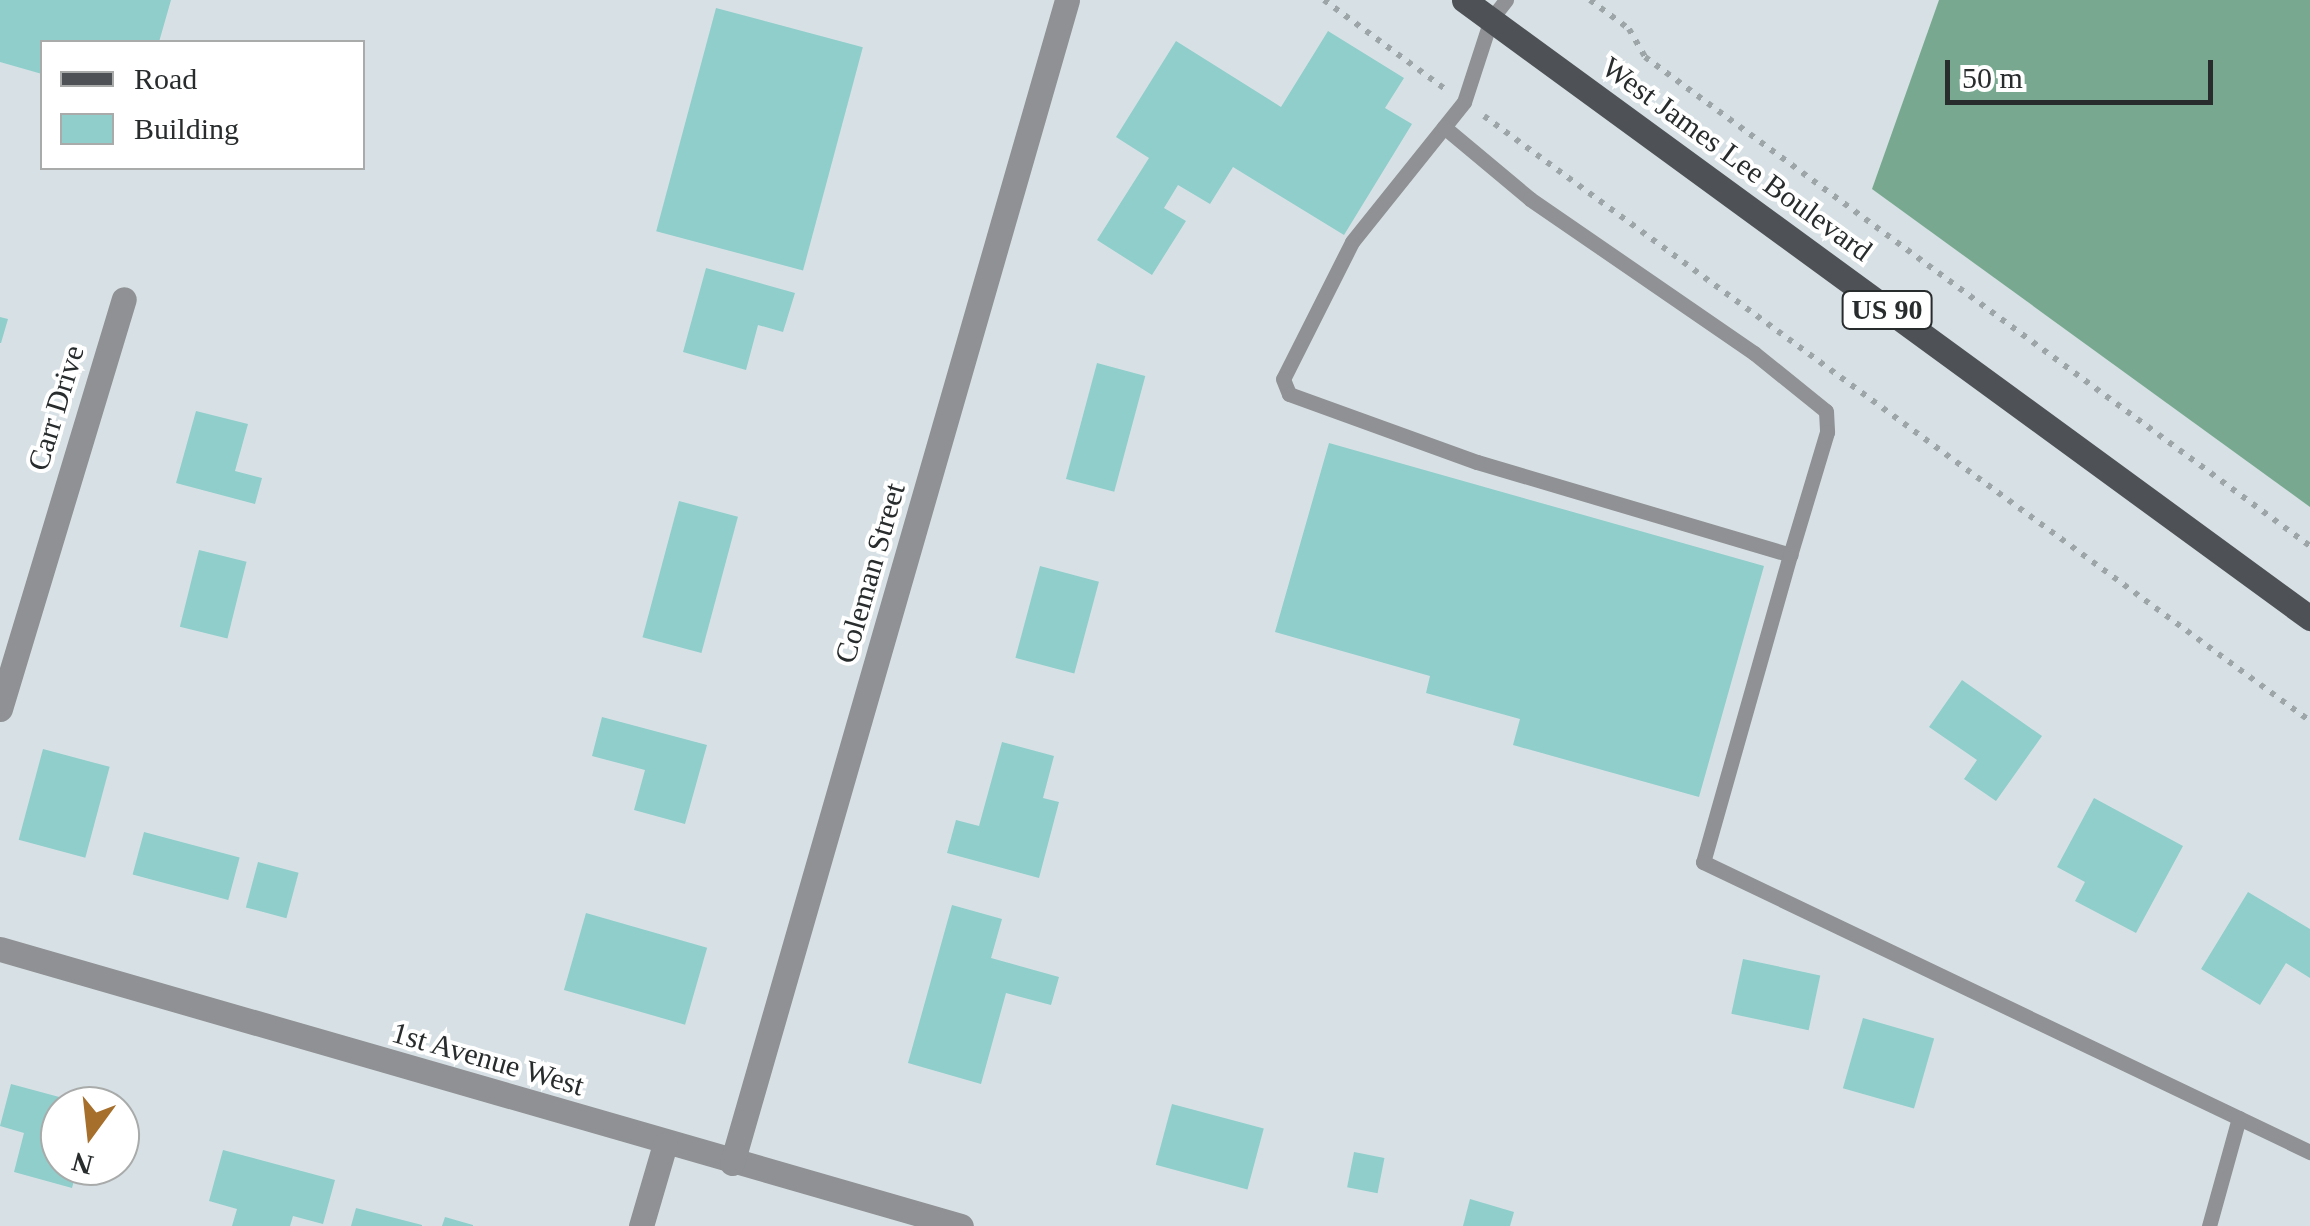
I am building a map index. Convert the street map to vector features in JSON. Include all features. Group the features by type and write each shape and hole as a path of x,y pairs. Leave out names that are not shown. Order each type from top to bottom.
{"main road":[{"name":"West James Lee Boulevard","path":"1464,0 1499,10 2310,618"}],"street":[{"name":"Coleman Street","path":"732,1163 1067,0"},
{"name":"Carr Drive","path":"0,709 124,300"},
{"name":"1st Avenue West","path":"0,949 960,1226"},
{"path":"641,1226 665,1144"}],"lane":[{"path":"1499,10 1464,102 1352,242 1283,379 1290,394 1478,462 1790,555"},
{"path":"1444,128 1530,199 1754,353 1826,411 1828,432 1702,862 2310,1152"},
{"path":"2209,1226 2239,1118"}],"path":[{"path":"1324,0 2310,720"},
{"path":"1590,0 1628,29 1646,56 2310,546"}],"green space":[{"path":"1939,0 2310,0 2310,507 1872,189"}],"building":[{"path":"0,0 171,0 160,40 40,40 40,73 0,62"},
{"path":"716,8 863,47 803,270 656,231"},
{"path":"1328,31 1404,78 1385,108 1412,124 1344,235 1233,167 1210,204 1178,185 1164,208 1186,221 1152,275 1097,240 1149,158 1116,137 1176,41 1281,107"},
{"path":"706,268 795,293 783,332 758,325 746,370 683,352"},
{"path":"0,317 8,319 1,343 0,343"},
{"path":"1097,363 1145,376 1114,492 1066,479"},
{"path":"196,411 248,424 235,471 262,478 255,504 176,483"},
{"path":"1329,443 1764,566 1699,797 1513,745 1520,719 1426,693 1430,676 1275,632"},
{"path":"679,501 738,517 701,653 643,637"},
{"path":"199,550 247,562 227,639 180,627"},
{"path":"1040,566 1099,582 1074,674 1015,658"},
{"path":"1962,680 2042,736 1996,801 1964,779 1977,760 1929,727"},
{"path":"602,717 707,745 685,824 634,810 645,770 592,756"},
{"path":"1002,742 1054,756 1043,798 1059,802 1039,878 947,853 956,820 979,826"},
{"path":"43,749 110,767 85,858 19,840"},
{"path":"2094,798 2183,846 2136,933 2075,901 2085,882 2057,867"},
{"path":"144,832 240,858 228,900 133,875"},
{"path":"258,862 299,873 286,918 246,907"},
{"path":"2248,892 2310,929 2310,978 2286,963 2260,1005 2201,969"},
{"path":"952,905 1002,919 991,958 1059,977 1051,1005 1006,993 981,1084 908,1063"},
{"path":"586,913 707,948 685,1025 564,990"},
{"path":"1743,959 1820,975 1809,1030 1731,1014"},
{"path":"1863,1018 1934,1038 1914,1109 1843,1088"},
{"path":"11,1084 40,1092 40,1179 14,1172 24,1133 0,1126"},
{"path":"1172,1104 1264,1129 1247,1189 1156,1165"},
{"path":"223,1150 335,1180 323,1224 293,1216 290,1226 232,1226 237,1209 209,1201"},
{"path":"1354,1152 1384,1158 1378,1193 1347,1187"},
{"path":"1470,1199 1514,1212 1510,1226 1463,1226"},
{"path":"356,1208 422,1225 422,1226 351,1226"},
{"path":"445,1217 473,1225 473,1226 442,1226"}]}
